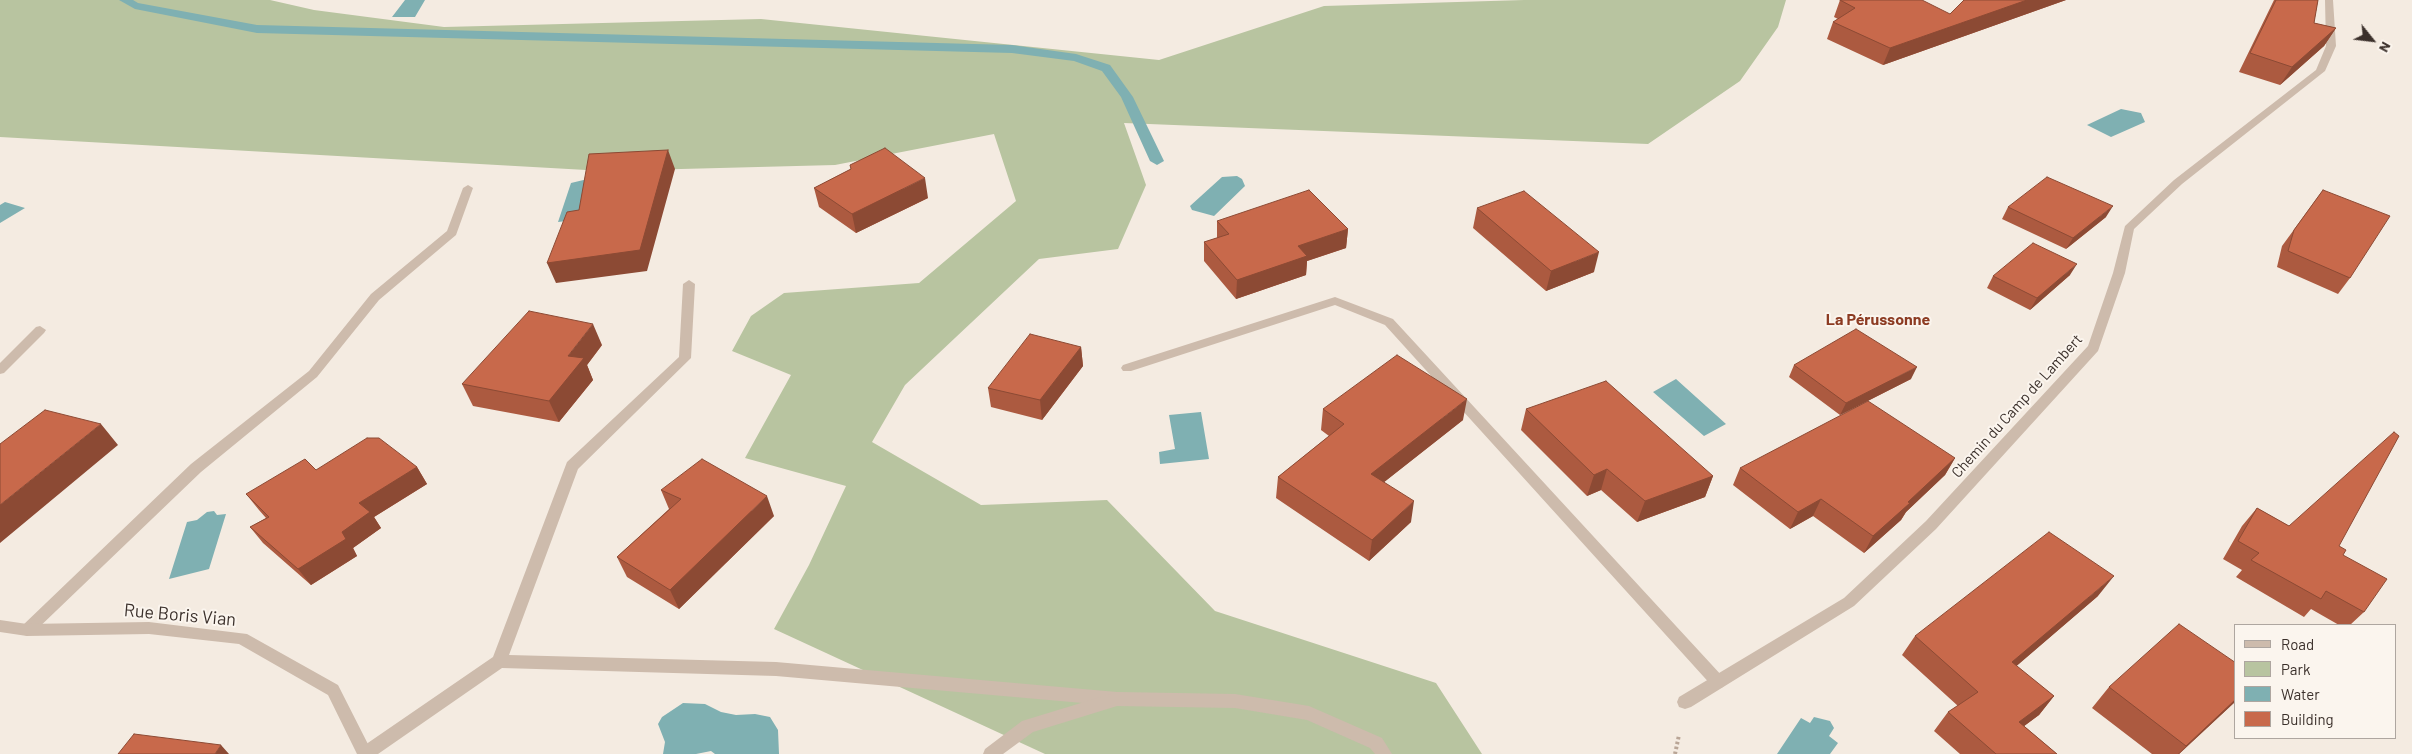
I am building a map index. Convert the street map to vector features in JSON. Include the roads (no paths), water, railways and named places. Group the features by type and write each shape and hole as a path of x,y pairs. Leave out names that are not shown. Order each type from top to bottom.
{"street":[{"name":"Chemin du Camp de Lambert","path":"1686,702 1849,602 1931,526 2094,348 2119,273 2129,228 2178,182 2320,71 2331,46 2329,0"},
{"path":"27,630 196,468 313,374 375,297 452,233 468,188"},
{"path":"365,754 499,660 572,466 685,358 689,284"},
{"path":"1127,368 1334,301 1389,322 1718,682"},
{"path":"0,370 40,330"},
{"name":"Rue Boris Vian","path":"0,626 27,630 149,628 242,638 333,690 365,754"},
{"path":"499,660 776,669 1117,699 1235,702 1309,713 1376,743 1384,754"},
{"path":"991,754 1028,726 1117,699"}],"water":[{"path":"405,0 425,0 415,17 392,17"},
{"path":"2121,109 2141,113 2145,122 2111,137 2087,125"},
{"path":"1237,176 1242,179 1245,186 1214,216 1192,210 1190,206 1222,177"},
{"path":"596,177 584,219 558,222 571,183"},
{"path":"5,202 25,208 0,223 0,205"},
{"path":"1676,379 1726,424 1704,436 1653,392"},
{"path":"1201,412 1209,459 1160,464 1159,452 1175,449 1169,415"},
{"path":"214,511 217,515 226,514 209,569 169,579 187,522 197,520 207,512"},
{"path":"683,703 705,704 721,712 736,715 755,714 770,717 778,730 779,754 715,754 711,751 696,754 663,754 665,742 658,724 662,717"},
{"path":"1814,717 1830,721 1834,728 1829,736 1838,743 1830,754 1777,754 1801,718 1810,723"}],"waterway":[{"path":"125,0 135,6 257,29 1012,49 1076,58 1106,68 1127,97 1157,161"}],"district":[{"name":"La Pérussonne","path":"1878,320"}]}
